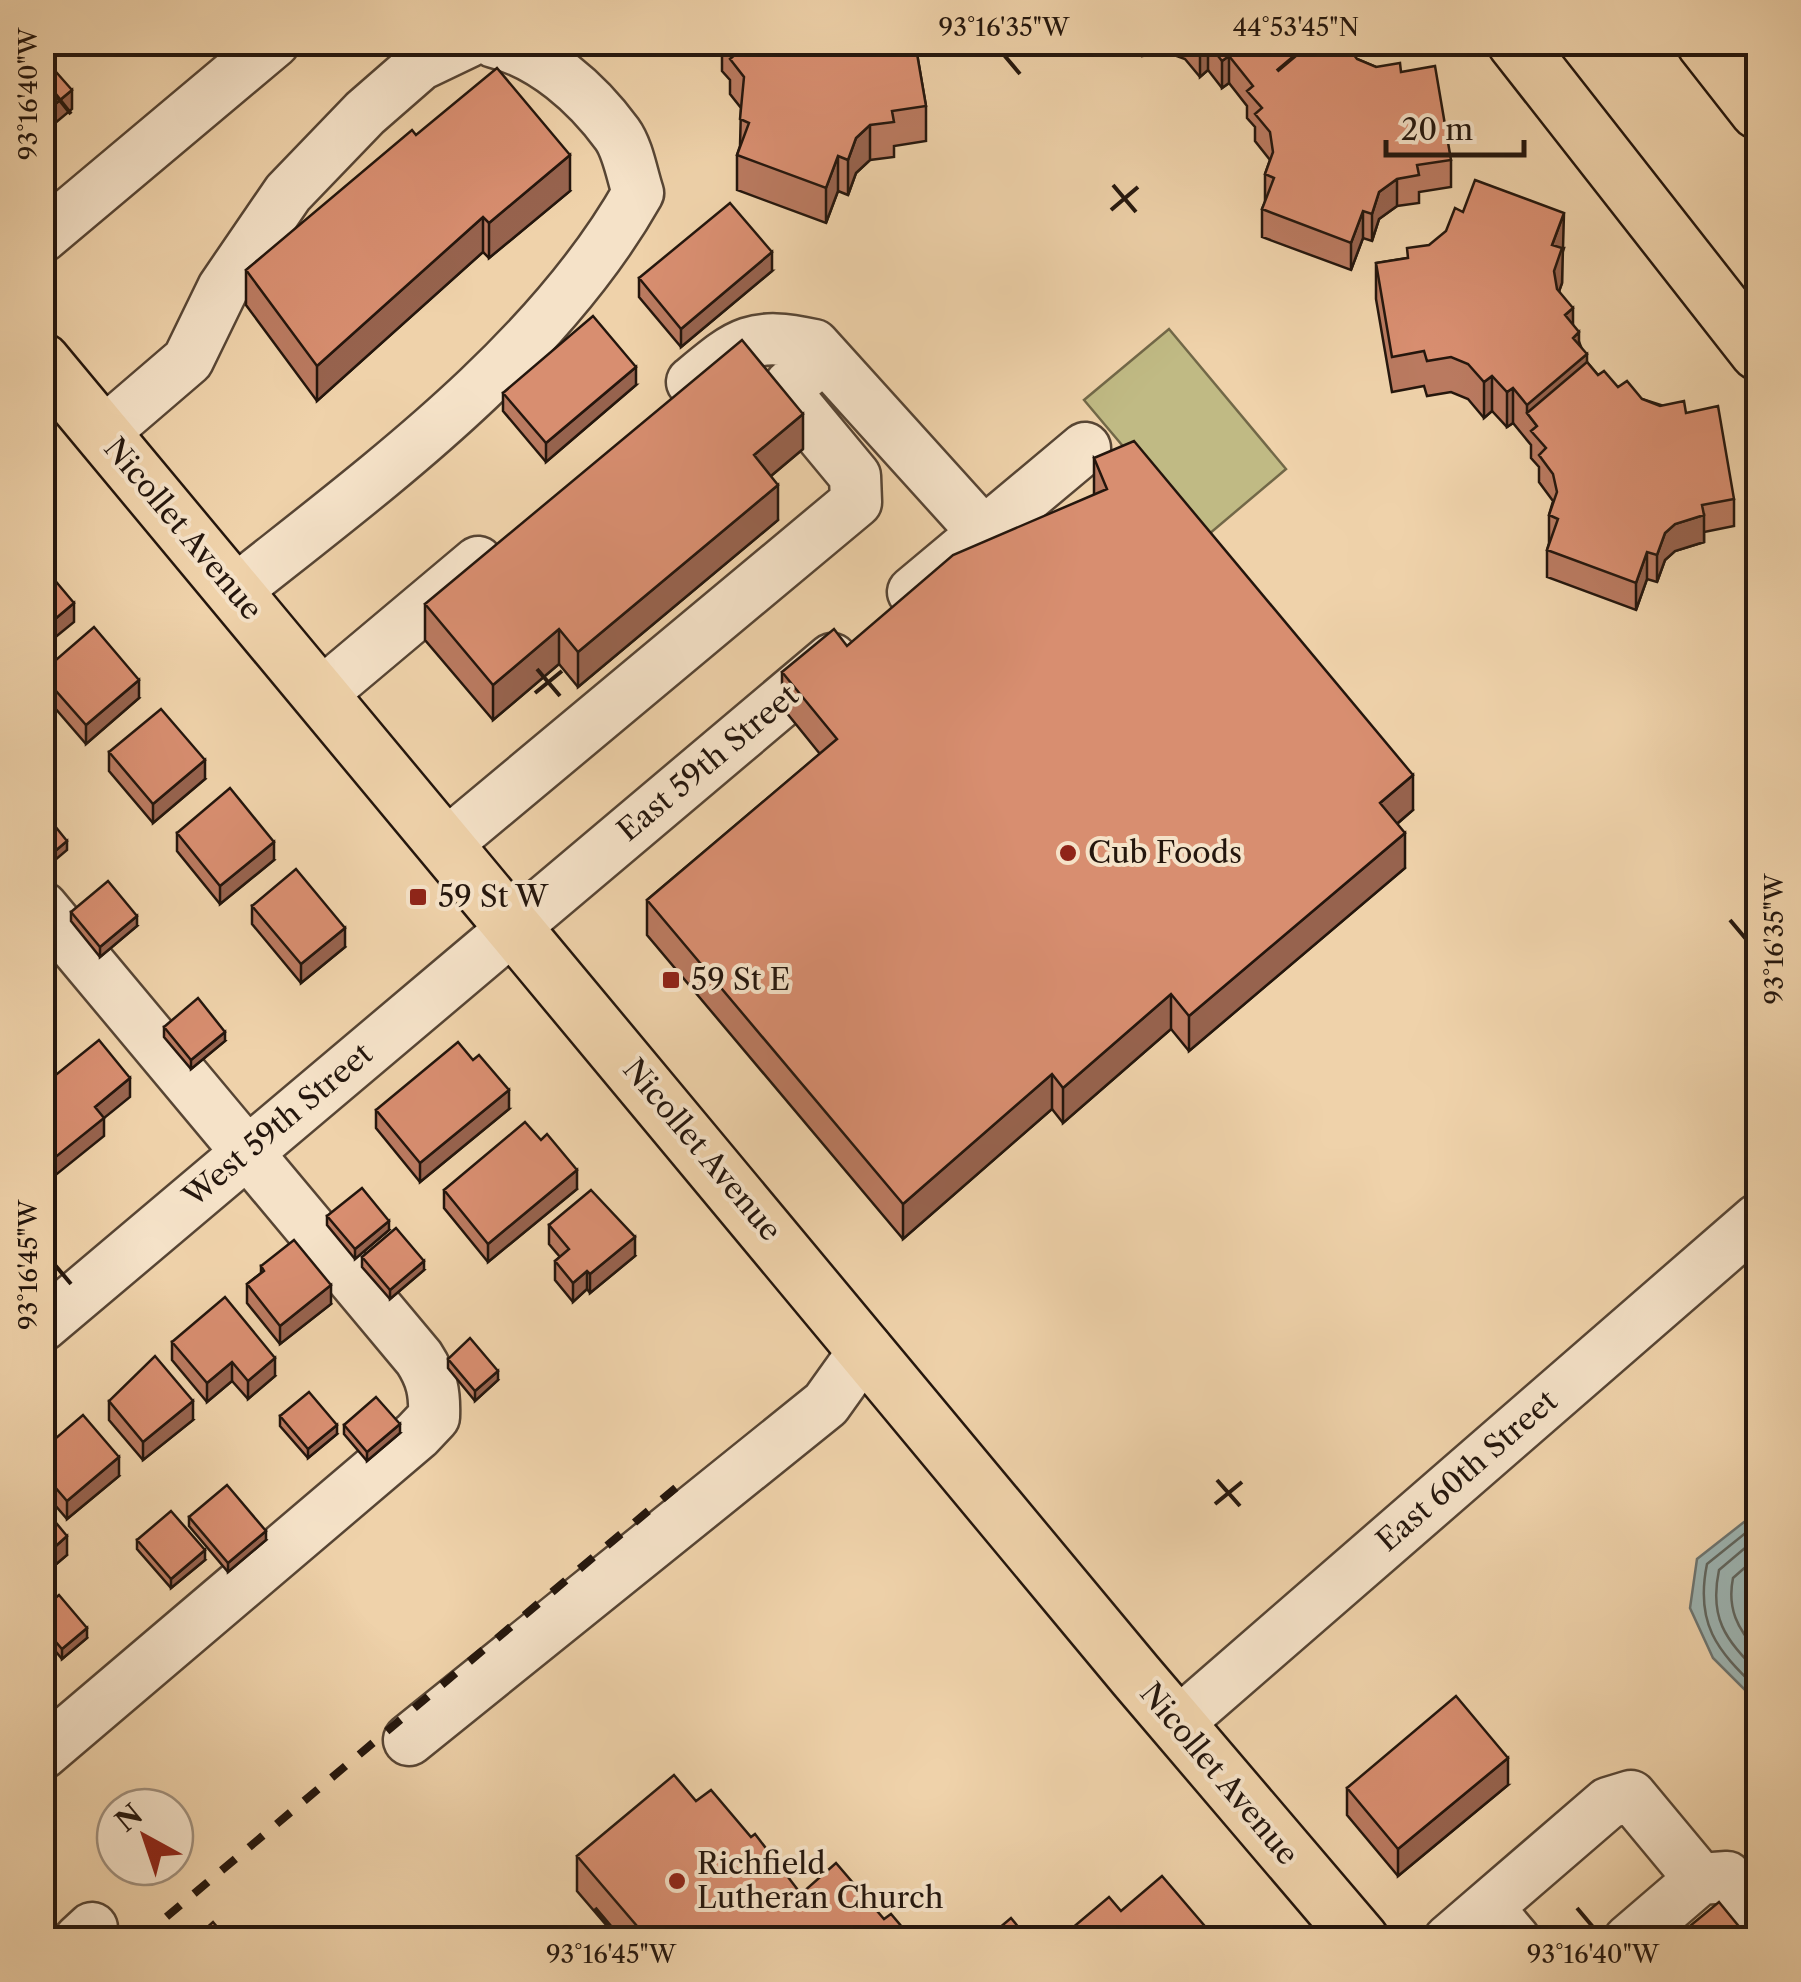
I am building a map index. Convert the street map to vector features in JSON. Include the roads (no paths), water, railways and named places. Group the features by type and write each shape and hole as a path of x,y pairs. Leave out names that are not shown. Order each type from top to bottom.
{"main road":[{"path":"1515,42 1758,352"},
{"path":"1704,42 1758,111"},
{"name":"Nicollet Avenue","path":"42,361 1361,1940"}],"street":[{"path":"42,236 274,42"},
{"path":"103,433 188,360 222,288 288,193 365,113 420,65 468,42"},
{"path":"236,591 427,438 608,246 638,192 619,136 582,97 528,50 494,42"},
{"path":"650,417 739,342 775,336 814,344 984,533"},
{"path":"446,846 856,502 855,476 787,394 790,385 825,357"},
{"name":"East 59th Street","path":"514,925 1085,448"},
{"path":"321,694 517,529"},
{"path":"42,908 419,1358 432,1378 434,1417 42,1754"},
{"name":"West 59th Street","path":"42,1326 514,925"},
{"name":"East 60th Street","path":"1177,1724 1758,1219"},
{"path":"409,1740 826,1404 866,1348"},
{"path":"1449,1940 1501,1924 1608,1803 1631,1796 1700,1879"},
{"path":"1630,1940 1700,1879 1727,1877 1758,1915"}],"water":[{"path":"1758,1511 1758,1703 1713,1658 1690,1608 1697,1559"}],"railway":[{"path":"139,1940 685,1480"}],"place":[{"name":"Cub Foods","path":"1068,853"},
{"name":"59 St W","path":"418,897"},
{"name":"59 St E","path":"671,980"},
{"name":"Richfield Lutheran Church","path":"677,1881"}]}
